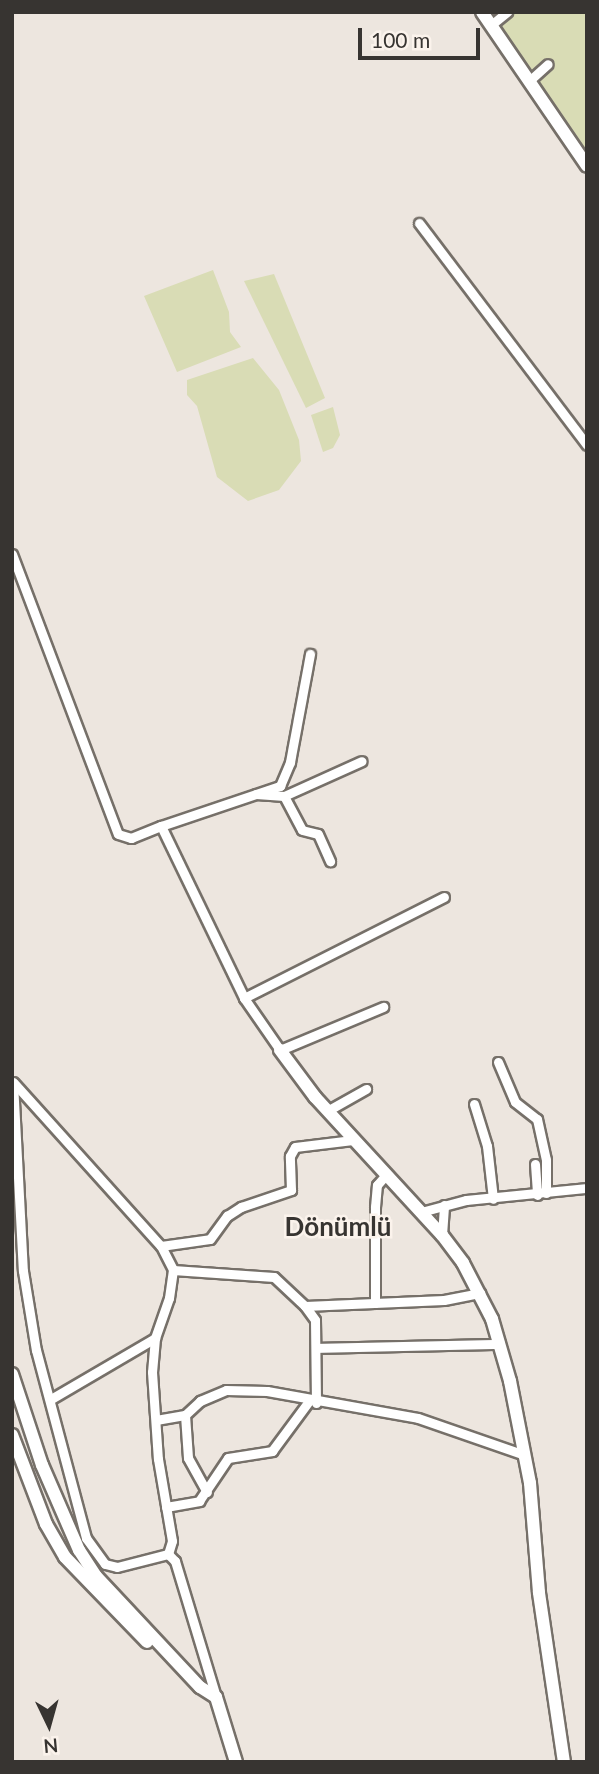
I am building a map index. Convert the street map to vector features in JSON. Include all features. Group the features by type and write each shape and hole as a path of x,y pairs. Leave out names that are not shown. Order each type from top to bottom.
{"street":[{"path":"482,12 587,166"},
{"path":"491,25 507,12"},
{"path":"529,81 548,64"},
{"path":"419,223 587,445"},
{"path":"12,554 118,834 127,839 280,786 285,778 310,654"},
{"path":"255,794 284,796 362,761"},
{"path":"284,796 302,830 318,834 330,861"},
{"path":"161,826 244,998 327,1111 442,1235 480,1293 500,1344 525,1455 539,1593 564,1762"},
{"path":"244,998 444,897"},
{"path":"280,1050 383,1007"},
{"path":"498,1062 514,1101 537,1119 546,1160 542,1194"},
{"path":"13,1082 161,1246 173,1270 169,1298 155,1338 152,1372 166,1507 173,1541 168,1554"},
{"path":"13,1082 23,1271 36,1350 90,1550 105,1564 117,1567 168,1554"},
{"path":"327,1111 366,1089"},
{"path":"474,1104 487,1146 493,1199"},
{"path":"161,1246 210,1239 227,1216 241,1207 291,1190 290,1156 295,1147 353,1140"},
{"path":"534,1164 542,1194"},
{"path":"375,1303 377,1185 387,1174"},
{"path":"421,1212 444,1205 587,1188"},
{"path":"442,1235 444,1205"},
{"path":"166,1507 199,1501 228,1458 272,1451 313,1402 317,1348 315,1320 305,1306 274,1277 173,1270"},
{"path":"305,1306 444,1300 480,1293"},
{"path":"51,1399 155,1338"},
{"path":"317,1348 500,1344"},
{"path":"12,1374 42,1465 79,1549 96,1576 200,1687 216,1697"},
{"path":"156,1420 185,1415 200,1401 226,1390 267,1391 313,1402 418,1418 525,1455"},
{"path":"185,1415 188,1458 206,1492"},
{"path":"12,1435 46,1524 65,1557 221,1713"},
{"path":"168,1554 174,1561 236,1762"}],"green space":[{"path":"491,12 587,12 587,153 550,99"},
{"path":"213,270 229,312 230,332 241,347 177,372 144,296"},
{"path":"274,274 325,398 306,408 244,281"},
{"path":"253,358 279,390 299,440 301,461 279,490 248,501 217,477 197,406 187,395 187,380"},
{"path":"333,407 340,435 333,448 323,452 311,415"}],"district":[{"name":"Dönümlü","path":"338,1227"}]}
